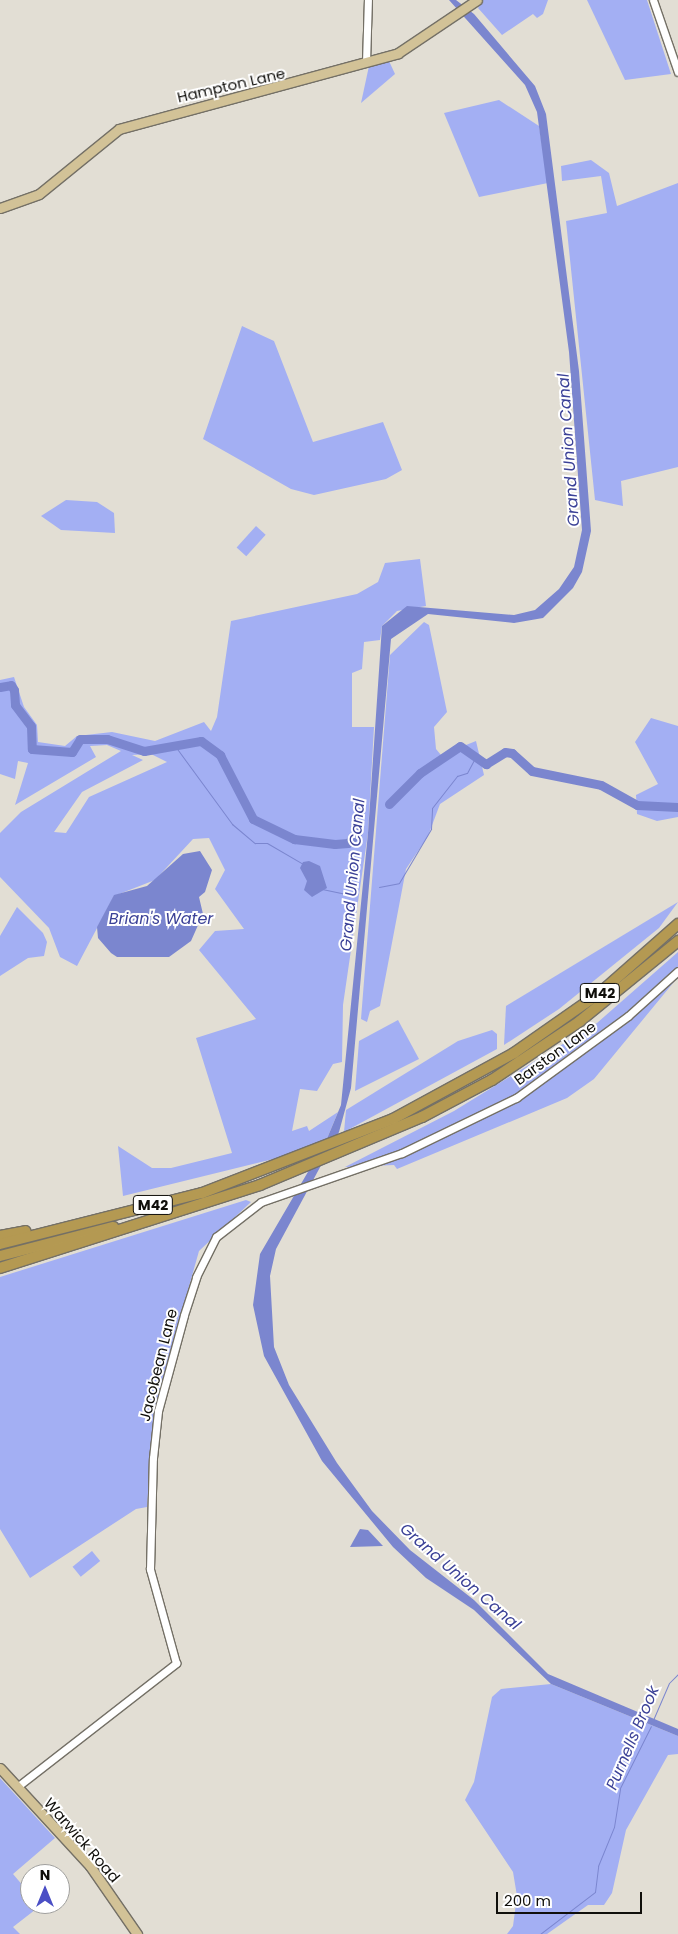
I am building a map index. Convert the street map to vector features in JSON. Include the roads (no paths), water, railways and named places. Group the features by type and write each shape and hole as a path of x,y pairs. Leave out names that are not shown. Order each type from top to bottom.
{"highway":[{"name":"M42","path":"0,1256 260,1185 343,1153 492,1080 517,1057 601,992 678,924"},
{"name":"M42","path":"0,1244 242,1180 346,1140 484,1071 517,1057 620,990 678,941"},
{"path":"0,1236 242,1180"},
{"path":"0,1268 260,1185"}],"main road":[{"name":"Hampton Lane","path":"0,208 40,194 101,141 132,123 268,92 406,49 474,2"},
{"name":"Warwick Road","path":"0,1768 90,1866 137,1934"}],"street":[{"path":"366,62 368,0"},
{"path":"653,0 678,72"},
{"name":"Barston Lane","path":"516,1098 628,1016 678,972"},
{"name":"Jacobean Lane","path":"17,1787 176,1663 150,1569 158,1411 196,1276 216,1237 245,1211 296,1190 402,1153 516,1098"}],"water":[{"path":"449,0 456,0 474,14 535,86 546,114 579,371 591,531 582,572 573,588 543,618 514,623 428,614 391,639 351,1088 339,1132 276,1249 270,1276 274,1347 289,1385 337,1463 372,1511 410,1550 474,1600 548,1674 678,1729 678,1736 551,1684 474,1610 426,1578 393,1547 322,1461 264,1356 253,1305 260,1254 326,1141 341,1105 368,833 382,626 407,606 514,615 535,610 559,589 574,567 582,530 569,352 537,112 525,85"},
{"name":"Brian's Water","path":"200,851 212,870 205,892 199,897 203,914 191,941 169,957 117,957 111,953 98,938 97,927 114,895 147,886 183,854"},
{"path":"309,861 320,866 327,888 312,897 304,890 307,881 300,868 303,862"},
{"path":"360,1529 368,1530 383,1546 350,1547"}],"waterway":[{"name":"Grand Union Canal","path":"0,687 11,685 14,690 15,705 31,726 32,749 72,752 80,739 107,739 144,751 201,741 220,755 253,819 294,839 335,844 348,843 358,832"},
{"path":"175,746 232,824 255,843 267,843 303,864"},
{"path":"389,804 420,773 460,746 486,764 505,752 512,753 532,771 601,785 637,805 678,807"},
{"path":"379,887 399,883 431,829 432,808 457,776 467,773 475,758"},
{"name":"Grand Union Canal","path":"322,889 355,896"},
{"name":"Purnells Brook","path":"653,1720 669,1683 678,1674"},
{"name":"Purnells Brook","path":"540,1934 595,1892 598,1866 614,1827 620,1788 651,1726"}]}
